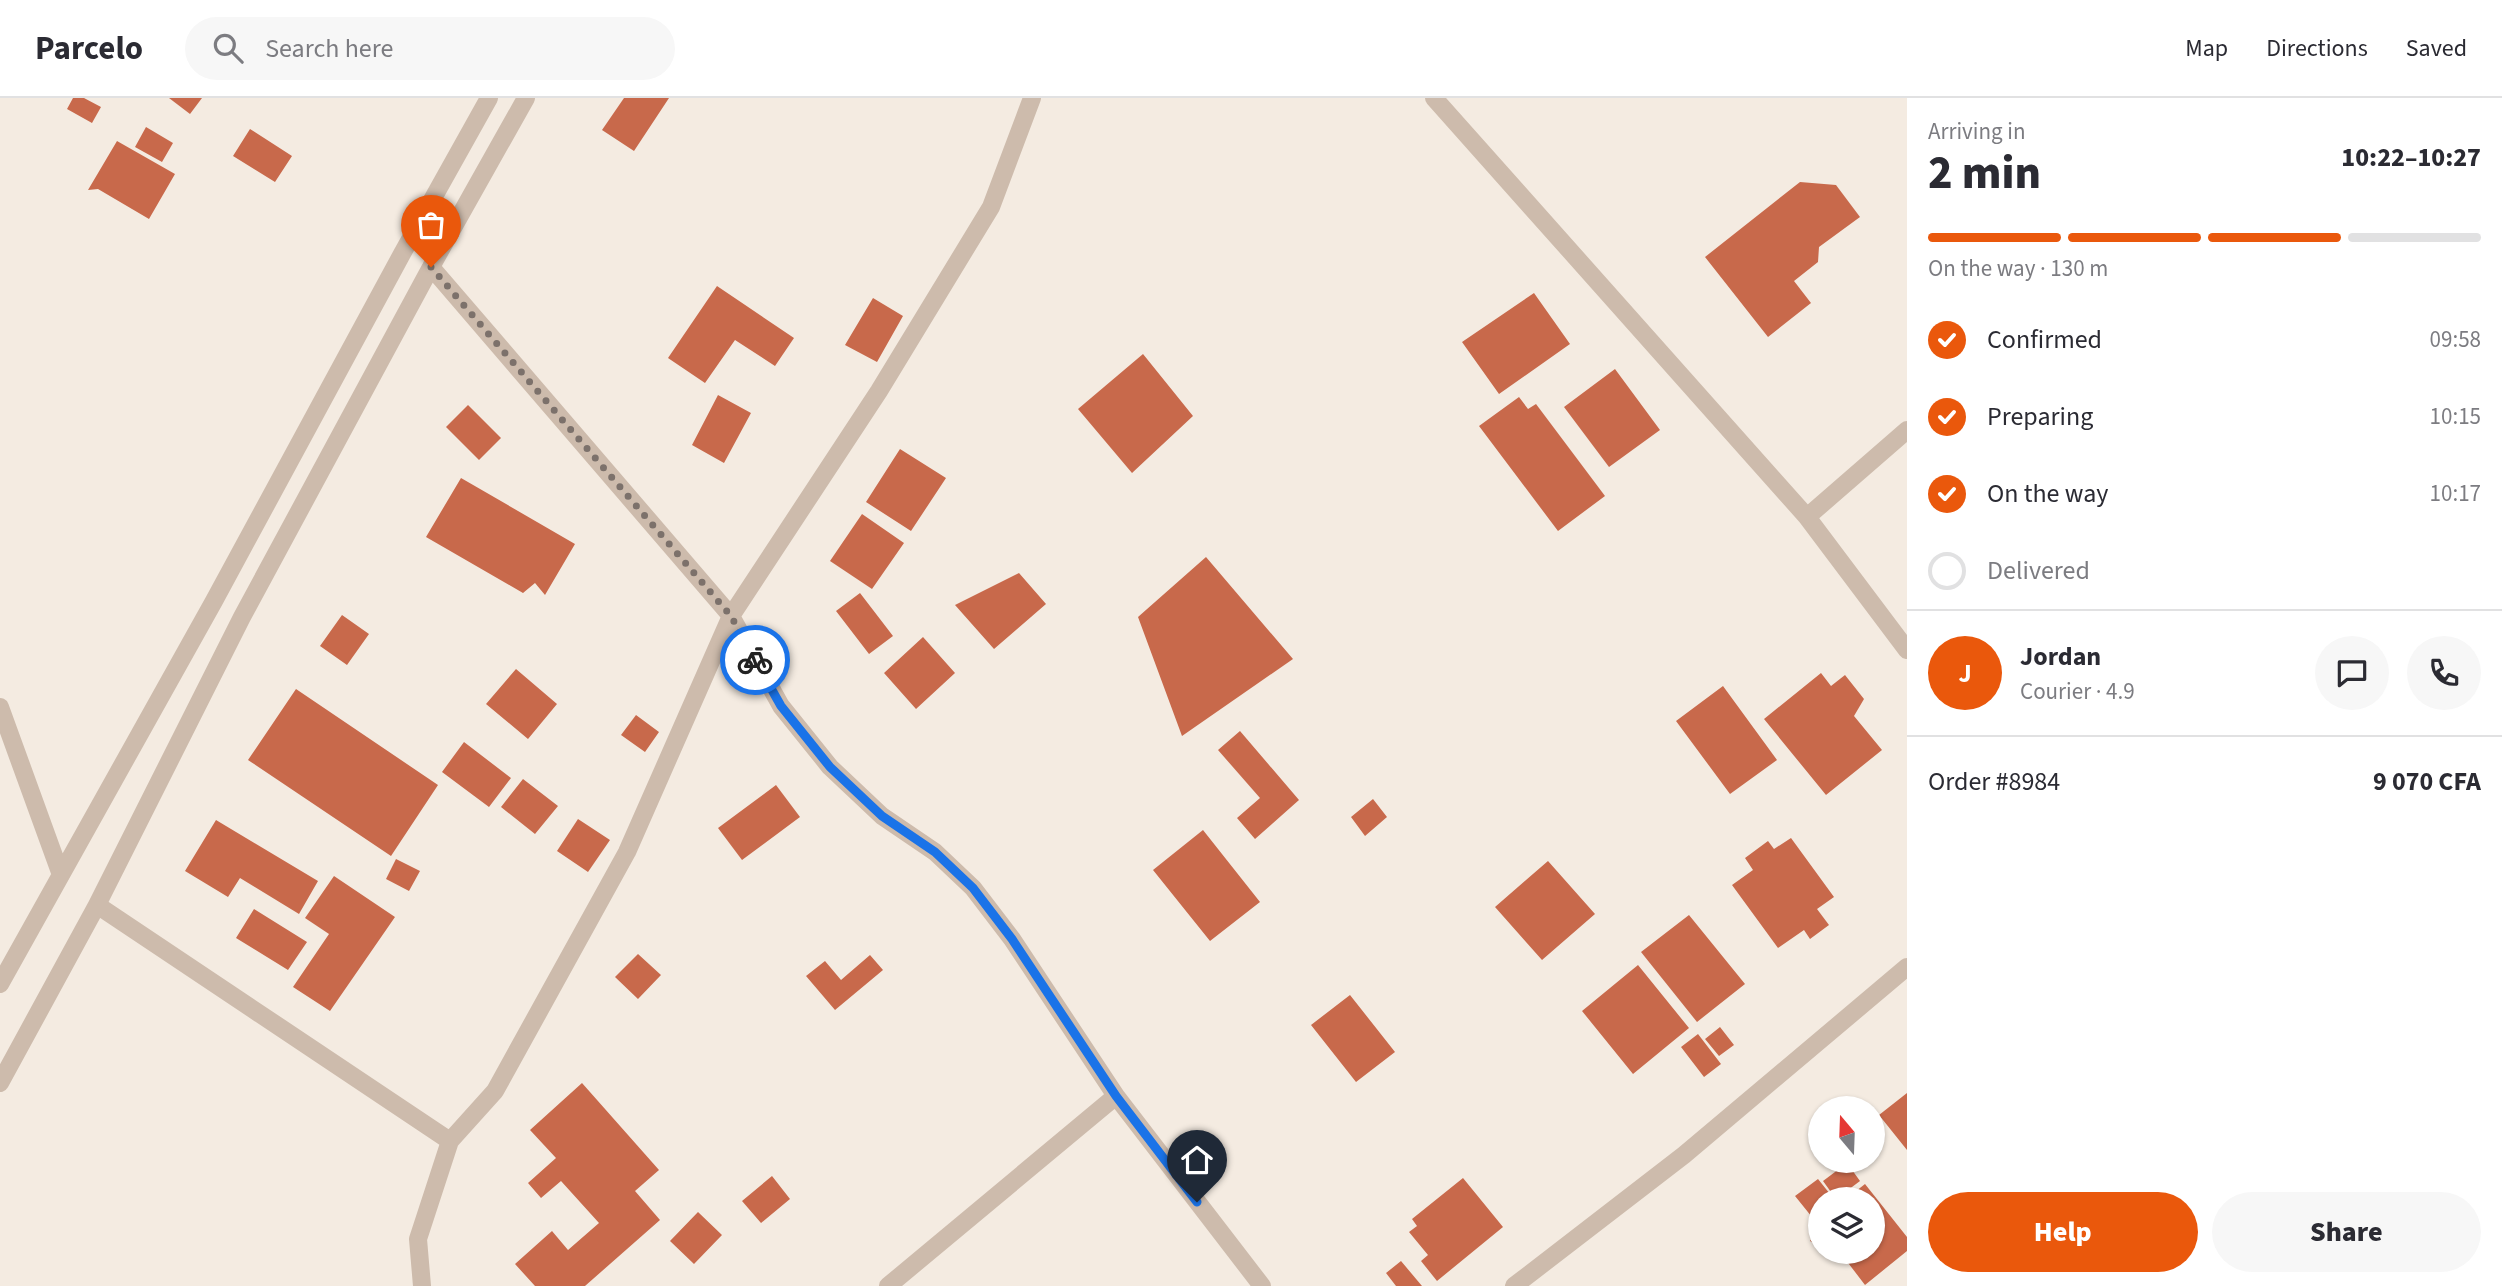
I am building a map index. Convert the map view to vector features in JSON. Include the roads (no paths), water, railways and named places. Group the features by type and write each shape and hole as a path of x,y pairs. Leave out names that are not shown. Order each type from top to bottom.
{"street":[{"path":"0,984 489,98"},
{"path":"0,1083 97,905 242,617 431,267 526,98"},
{"path":"422,1286 418,1239 450,1142 495,1091 627,852 731,616 879,391 991,207 1032,98"},
{"path":"1434,98 1807,517 1907,650"},
{"path":"431,267 731,616 781,706 830,767 882,816 935,852 973,888 1012,939 1116,1096 1262,1286"},
{"path":"1807,517 1907,429"},
{"path":"0,707 61,875"},
{"path":"97,905 450,1142"},
{"path":"1514,1286 1684,1155 1907,967"},
{"path":"888,1286 1116,1096"}]}
